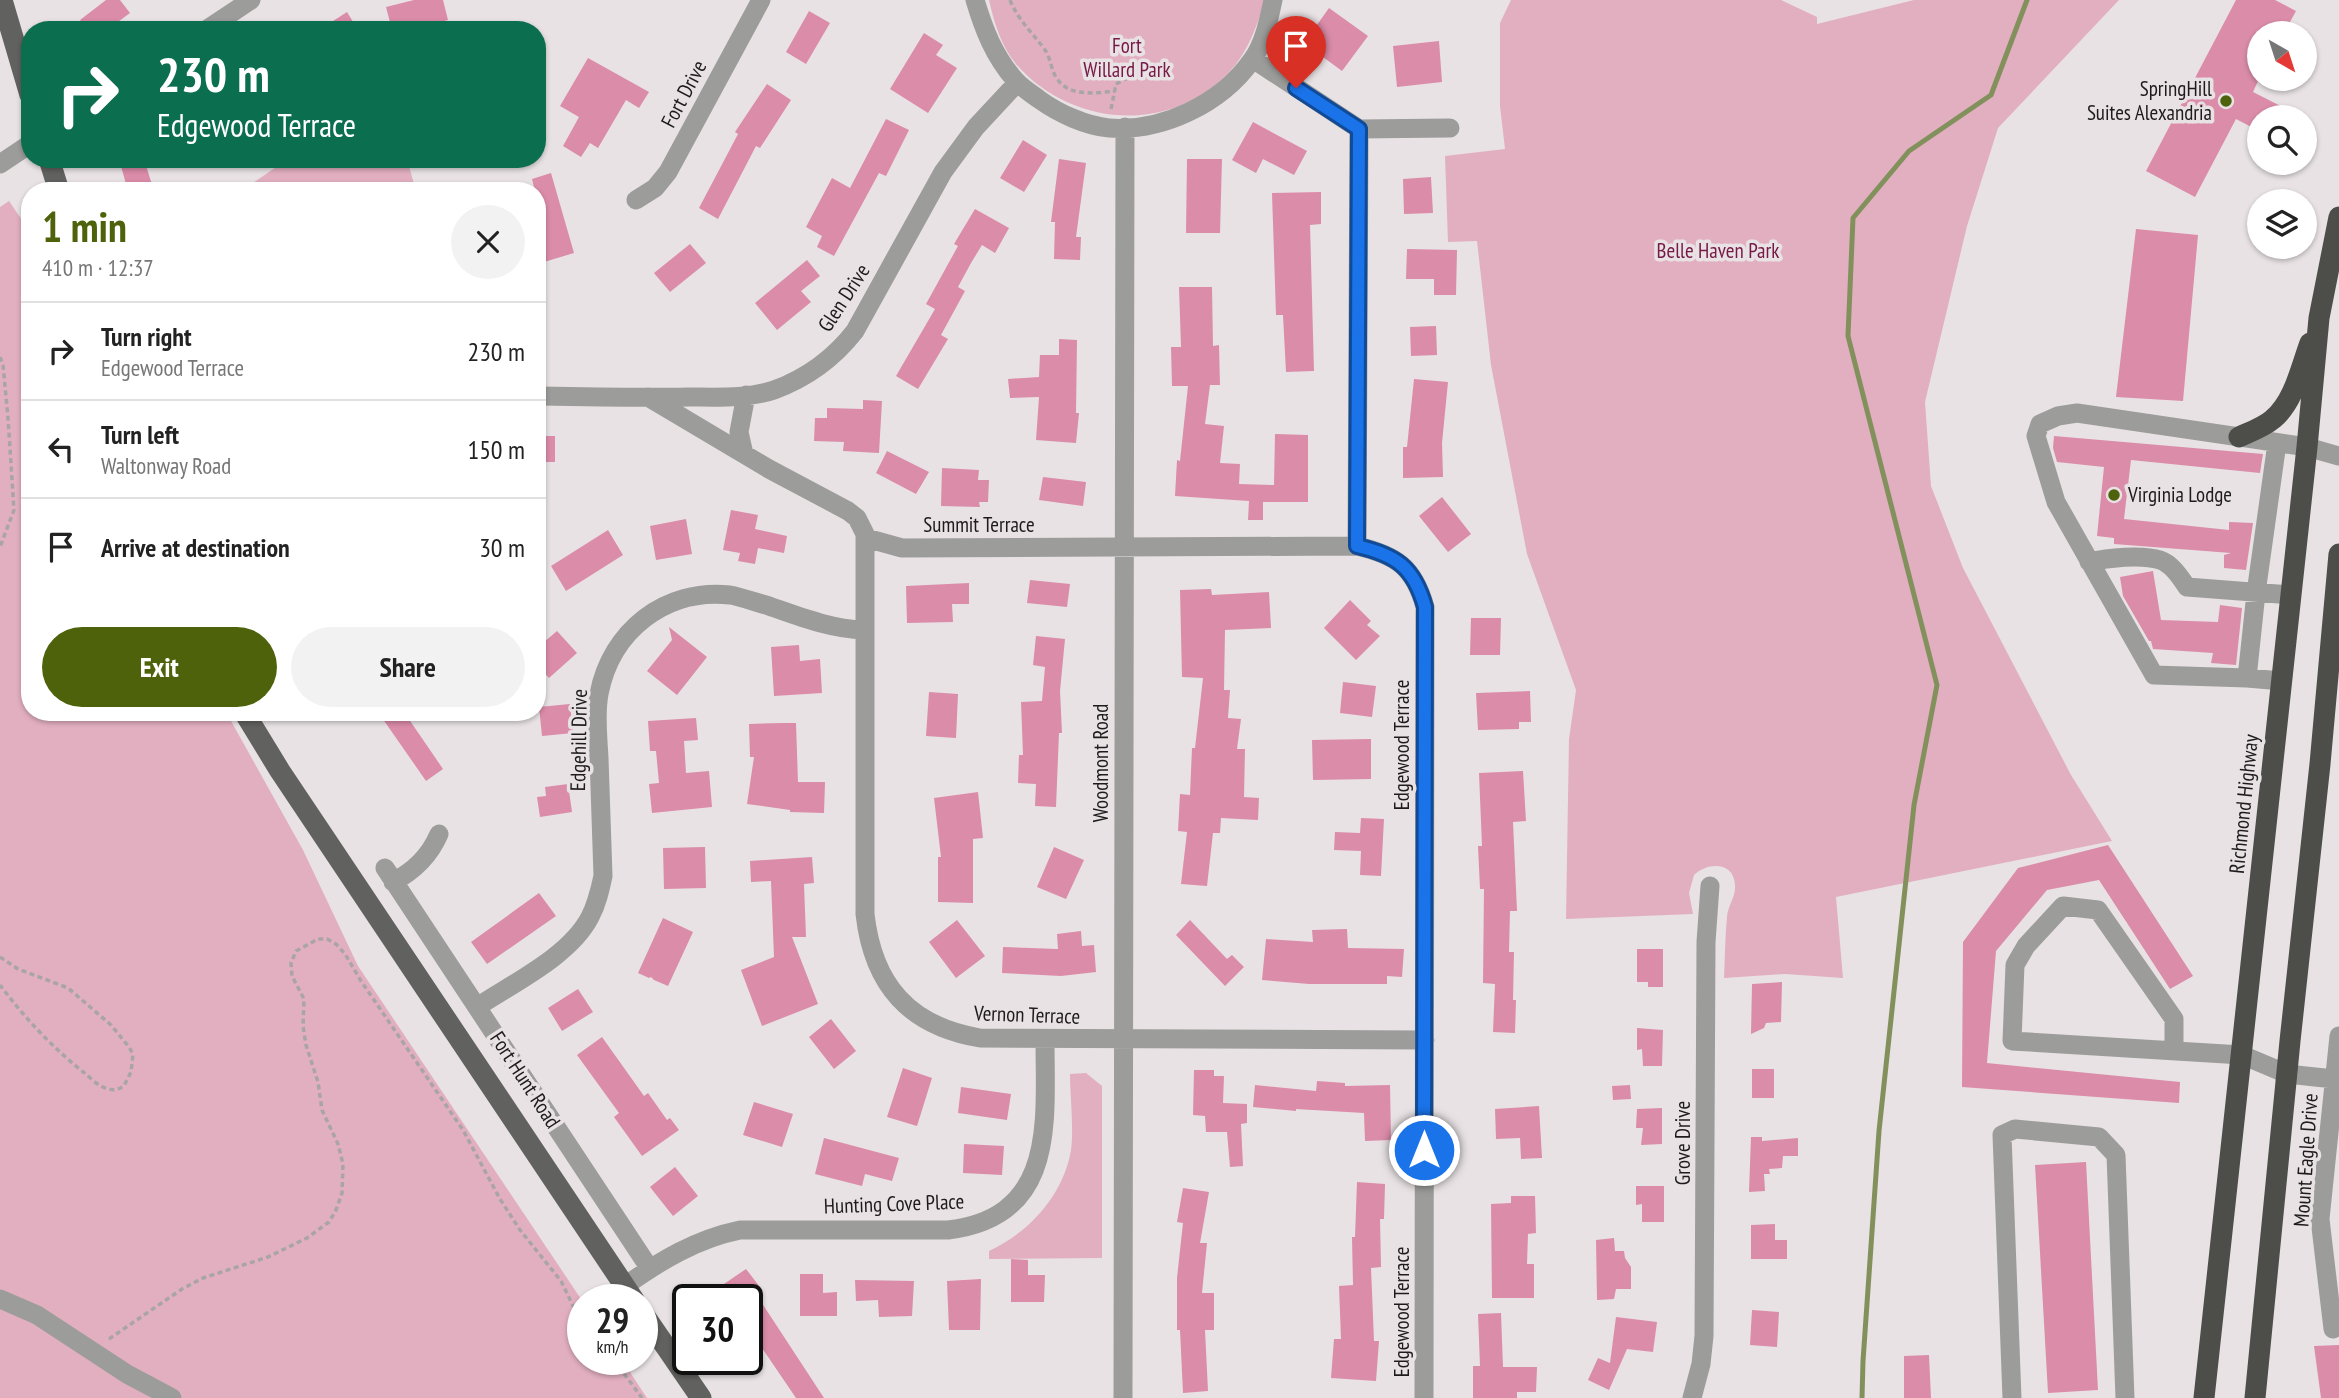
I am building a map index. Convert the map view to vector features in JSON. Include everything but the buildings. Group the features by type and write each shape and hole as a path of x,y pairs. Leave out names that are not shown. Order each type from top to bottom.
{"highway":[{"name":"Richmond Highway","path":"2204,1398 2319,318 2339,217"},
{"path":"2238,437 2272,420 2286,404 2319,318"},
{"path":"2255,1398 2339,554"}],"main road":[{"path":"2,0 6,37 21,73"},
{"name":"Fort Hunt Road","path":"249,721 280,771 623,1284"},
{"path":"658,1335 701,1398"}],"street":[{"name":"Fort Drive","path":"636,200 655,188 668,172 761,0"},
{"path":"975,0 985,34 1017,83 1051,108 1077,119 1116,127 1163,122 1198,108 1229,85 1253,59 1269,20 1273,0"},
{"path":"218,21 243,2"},
{"path":"1253,59 1359,129 1450,128"},
{"name":"Glen Drive","path":"546,396 746,395 772,391 819,367 844,344 866,313 943,172 976,127 1017,83"},
{"name":"Woodmont Road","path":"1116,127 1124,548 1123,1398"},
{"path":"1357,546 1359,129"},
{"path":"0,164 21,150"},
{"path":"744,454 739,432 746,395"},
{"path":"648,397 848,511 857,518 866,538"},
{"path":"2282,681 2154,676 2056,502 2036,436 2040,424 2058,416 2077,414 2307,447 2339,456"},
{"path":"2247,678 2277,443"},
{"name":"Summit Terrace","path":"866,538 902,548 1357,546"},
{"name":"Vernon Terrace","path":"866,538 865,914 868,940 875,962 886,983 901,1001 918,1016 938,1027 960,1035 980,1038 1124,1041 1424,1040"},
{"name":"Edgewood Terrace","path":"1357,546 1382,552 1400,562 1420,588 1425,607 1424,1398"},
{"path":"2089,562 2114,556 2161,560 2178,573 2187,587 2291,595"},
{"name":"Edgehill Drive","path":"477,1007 557,955 583,928 599,895 603,876 598,697 610,659 631,629 646,615 667,604 708,594 741,597 841,629 864,630"},
{"path":"374,911 392,881 411,873 433,848 439,834"},
{"name":"Fort Hunt Road","path":"392,881 650,1269 637,1284"},
{"name":"Grove Drive","path":"1692,1398 1701,1364 1704,1336 1706,942 1710,886"},
{"path":"2174,1051 2174,1019 2098,910 2063,906 2026,946 2015,965 2012,1041 2174,1051 2242,1055 2287,1074 2334,1079"},
{"name":"Mount Eagle Drive","path":"2333,1329 2333,1265 2320,1219 2339,1036"},
{"name":"Hunting Cove Place","path":"650,1269 702,1240 740,1230 948,1230 964,1228 993,1217 1015,1200 1036,1168 1043,1144 1045,1040"},
{"path":"2012,1398 2002,1135 2015,1129 2099,1137 2116,1155 2125,1398"},
{"path":"0,1299 37,1315 127,1374 173,1398"}],"path":[{"path":"1010,0 1017,17 1046,52 1058,80 1069,88 1091,94 1115,91"},
{"path":"1116,127 1116,84 1129,77"},
{"path":"0,356 7,405 15,510 0,547"},
{"path":"96,1353 105,1342 182,1289 203,1278 268,1257 307,1238 329,1222 336,1210 342,1193 342,1164 338,1144 322,1110 318,1082 306,1045 303,1026 304,999 292,976 291,963 296,951 318,939 327,939 336,944 350,960 361,981 463,1130 520,1230 561,1282 567,1294"},
{"path":"0,957 18,969 68,988 111,1025 133,1055 131,1072 124,1086 113,1090 95,1082 55,1049 0,985"},
{"path":"625,1375 642,1398"}],"green space":[{"name":"Fort Willard Park","path":"989,0 1265,0 1244,52 1222,79 1198,97 1172,109 1144,115 1116,115 1088,110 1062,100 1037,84 1016,64 1002,42"},
{"name":"Belle Haven Park","path":"1511,0 1781,0 1817,17 1817,24 1914,0 2119,0 1998,128 1967,226 1925,402 1931,486 1963,568 2071,775 2112,841 1836,897 1843,978 1785,974 1724,978 1727,917 1735,885 1730,871 1719,866 1706,868 1694,875 1689,893 1693,914 1566,919 1569,739 1576,690 1527,554 1491,365 1477,241 1448,242 1445,156 1505,149 1500,106 1500,23"},
{"path":"275,168 410,168 413,182 254,182"},
{"path":"9,201 21,219 21,721 231,721 303,850 358,966 571,1284 567,1284 567,1375 632,1375 647,1398 0,1398 0,207"},
{"path":"1086,1073 1102,1086 1102,1258 989,1259 989,1251 1031,1223 1053,1197 1061,1182 1072,1141 1070,1074"}],"waterway":[{"path":"1862,1398 1879,1131 1914,805 1937,685 1848,336 1853,218 1909,151 1991,95 2027,0"}],"place":[{"name":"SpringHill Suites Alexandria","path":"2226,101"},
{"name":"Virginia Lodge","path":"2114,495"}],"route":[{"path":"1296,88 1359,129 1357,546 1382,552 1400,562 1420,588 1425,607 1424,1150"}]}
